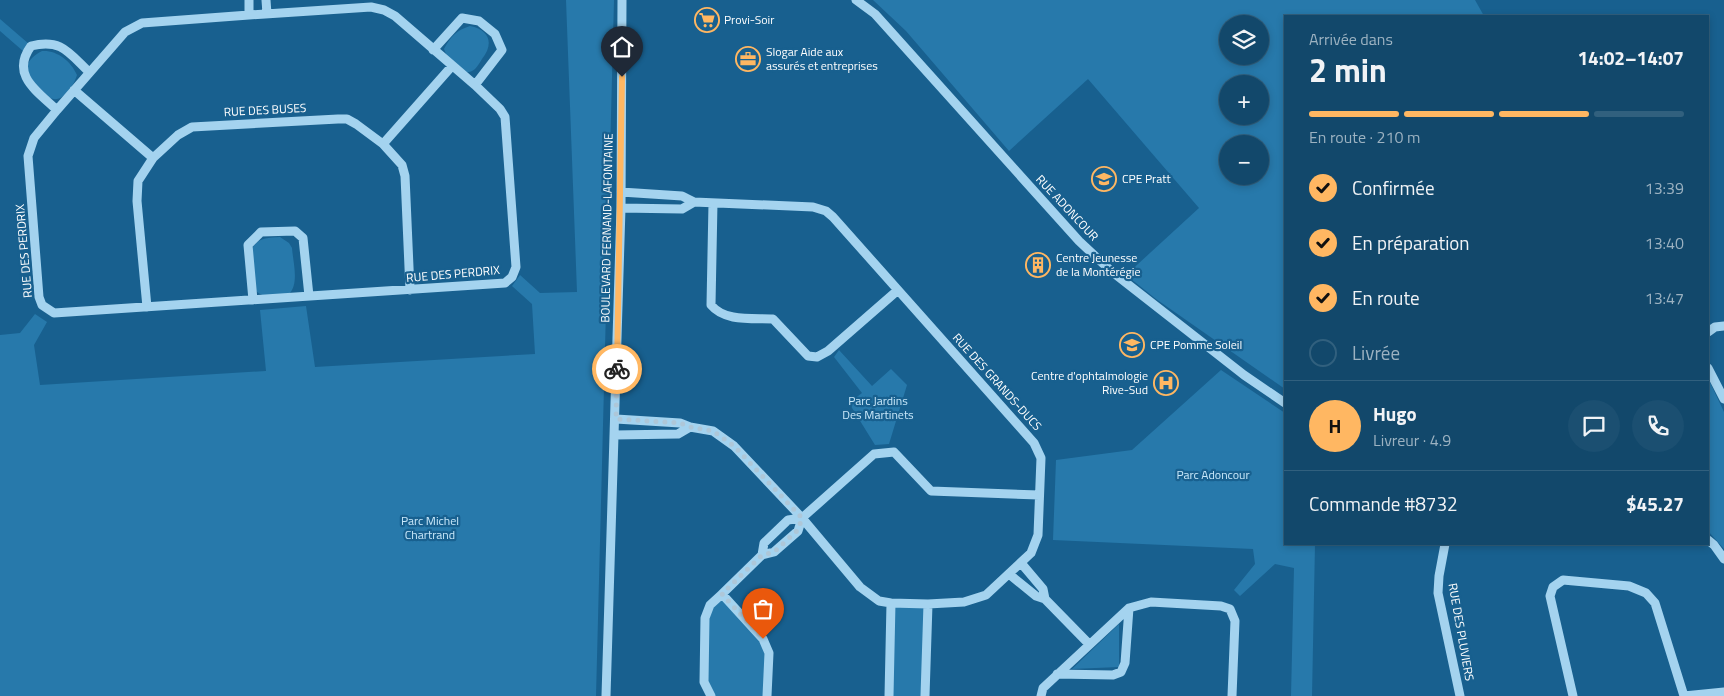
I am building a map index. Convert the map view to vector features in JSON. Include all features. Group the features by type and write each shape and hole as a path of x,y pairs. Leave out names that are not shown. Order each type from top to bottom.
{"street":[{"path":"249,0 249,15"},
{"path":"266,0 267,14"},
{"name":"BOULEVARD FERNAND-LAFONTAINE","path":"606,696 621,208 622,0"},
{"name":"RUE ADONCOUR","path":"856,0 874,14 1078,240 1111,271 1244,375 1284,402"},
{"name":"RUE DES PERDRIX","path":"372,7 384,10 395,16 500,108 507,122 516,268 512,277 505,284 54,313 42,305 39,297 28,156 34,138 56,110 125,32 142,23 249,15 372,7"},
{"path":"433,50 462,18 479,21 495,34 502,50 475,85"},
{"path":"56,110 30,84 23,72 23,61 31,46 53,43 64,48 89,72"},
{"path":"383,144 452,66"},
{"path":"74,90 153,158"},
{"name":"RUE DES BUSES","path":"147,307 137,201 138,181 153,158 178,135 192,127 347,120 356,124 383,144 402,165 405,176 410,290"},
{"name":"RUE DES GRANDS-DUCS","path":"616,419 680,423 690,427 713,431 734,446 802,518 860,587 879,602 928,604 964,602 986,595 1031,553 1038,535 1040,458 1034,442 826,211 812,207 694,202 682,196 621,192"},
{"name":"RUE DES GRANDS-DUCS","path":"621,208 682,209 694,202"},
{"path":"713,203 711,305 717,312 728,316 773,319 808,356 817,357 828,352 898,290"},
{"path":"253,300 248,245 261,232 295,231 303,238 309,296"},
{"path":"1709,331 1715,327 1724,326"},
{"path":"1709,370 1724,399"},
{"name":"RUE DES GRANDS-DUCS","path":"615,435 678,434 690,427"},
{"path":"711,696 704,682 705,618 710,605 762,555 774,552 798,530 802,518 874,454 894,452 931,491 1039,495"},
{"path":"762,555 764,543 788,520 802,518"},
{"path":"1709,541 1724,559"},
{"name":"RUE DES PLUVIERS","path":"1445,545 1438,592 1460,696"},
{"path":"1021,563 1043,590 1045,599"},
{"path":"1010,574 1036,596 1045,599 1089,644"},
{"path":"1573,696 1550,596 1554,587 1563,580 1629,586 1646,593 1656,603 1684,696 1724,692"},
{"path":"722,594 763,639 769,654 767,696"},
{"path":"1041,696 1043,688 1129,608 1151,602 1221,606 1230,610 1235,621 1232,696"},
{"path":"889,696 891,603"},
{"path":"925,696 928,604"},
{"path":"1058,674 1113,675 1121,672 1125,663 1129,608"}],"green space":[{"name":"Parc Michel Chartrand","path":"566,0 614,0 596,696 0,696 0,335 20,333 35,314 47,322 34,345 40,385 266,371 260,310 306,306 315,367 535,354 532,304 512,286 520,275 540,293 577,292"},
{"path":"873,0 1475,0 1483,15 1284,15 1284,388 1156,299 1126,275 1199,208 1088,79 1009,151 906,31"},
{"path":"0,19 29,44 23,51 0,31"},
{"path":"470,26 486,34 489,43 486,53 476,68 470,72 465,72 452,63 444,49 454,34"},
{"path":"42,51 53,52 63,57 77,75 71,88 59,98 48,97 35,86 28,76 27,70 30,60"},
{"path":"280,237 289,243 292,248 295,272 293,288 290,293 272,296 263,295 256,291 252,249 260,240"},
{"name":"Parc Jardins Des Martinets","path":"839,350 872,386 891,369 907,385 889,444 875,445 849,403 862,393 834,357"},
{"name":"Parc Adoncour","path":"1221,370 1284,412 1284,545 1315,545 1312,696 1291,696 1294,568 1275,564 1240,596 1234,590 1255,564 1253,549 1053,540 1056,460 1132,450"},
{"path":"1709,380 1724,412 1724,549 1709,532"},
{"path":"722,594 769,653 767,696 711,696 704,682 705,618"},
{"path":"891,603 928,604 925,696 889,696"},
{"path":"1119,624 1119,667 1072,669"}],"way so far":[{"path":"617,369 616,419 680,423 690,427 713,431 734,446 802,518 798,530 774,552 762,555 722,594 763,639"}],"place":[{"name":"Provi-Soir","path":"707,20"},
{"name":"Slogar Aide aux assurés et entreprises","path":"748,59"},
{"name":"CPE Pratt","path":"1104,179"},
{"name":"Centre Jeunesse de la Montérégie","path":"1038,265"},
{"name":"CPE Pomme Soleil","path":"1132,345"},
{"name":"Centre d'ophtalmologie Rive-Sud","path":"1166,383"}],"route":[{"path":"617,369 622,77"}]}
